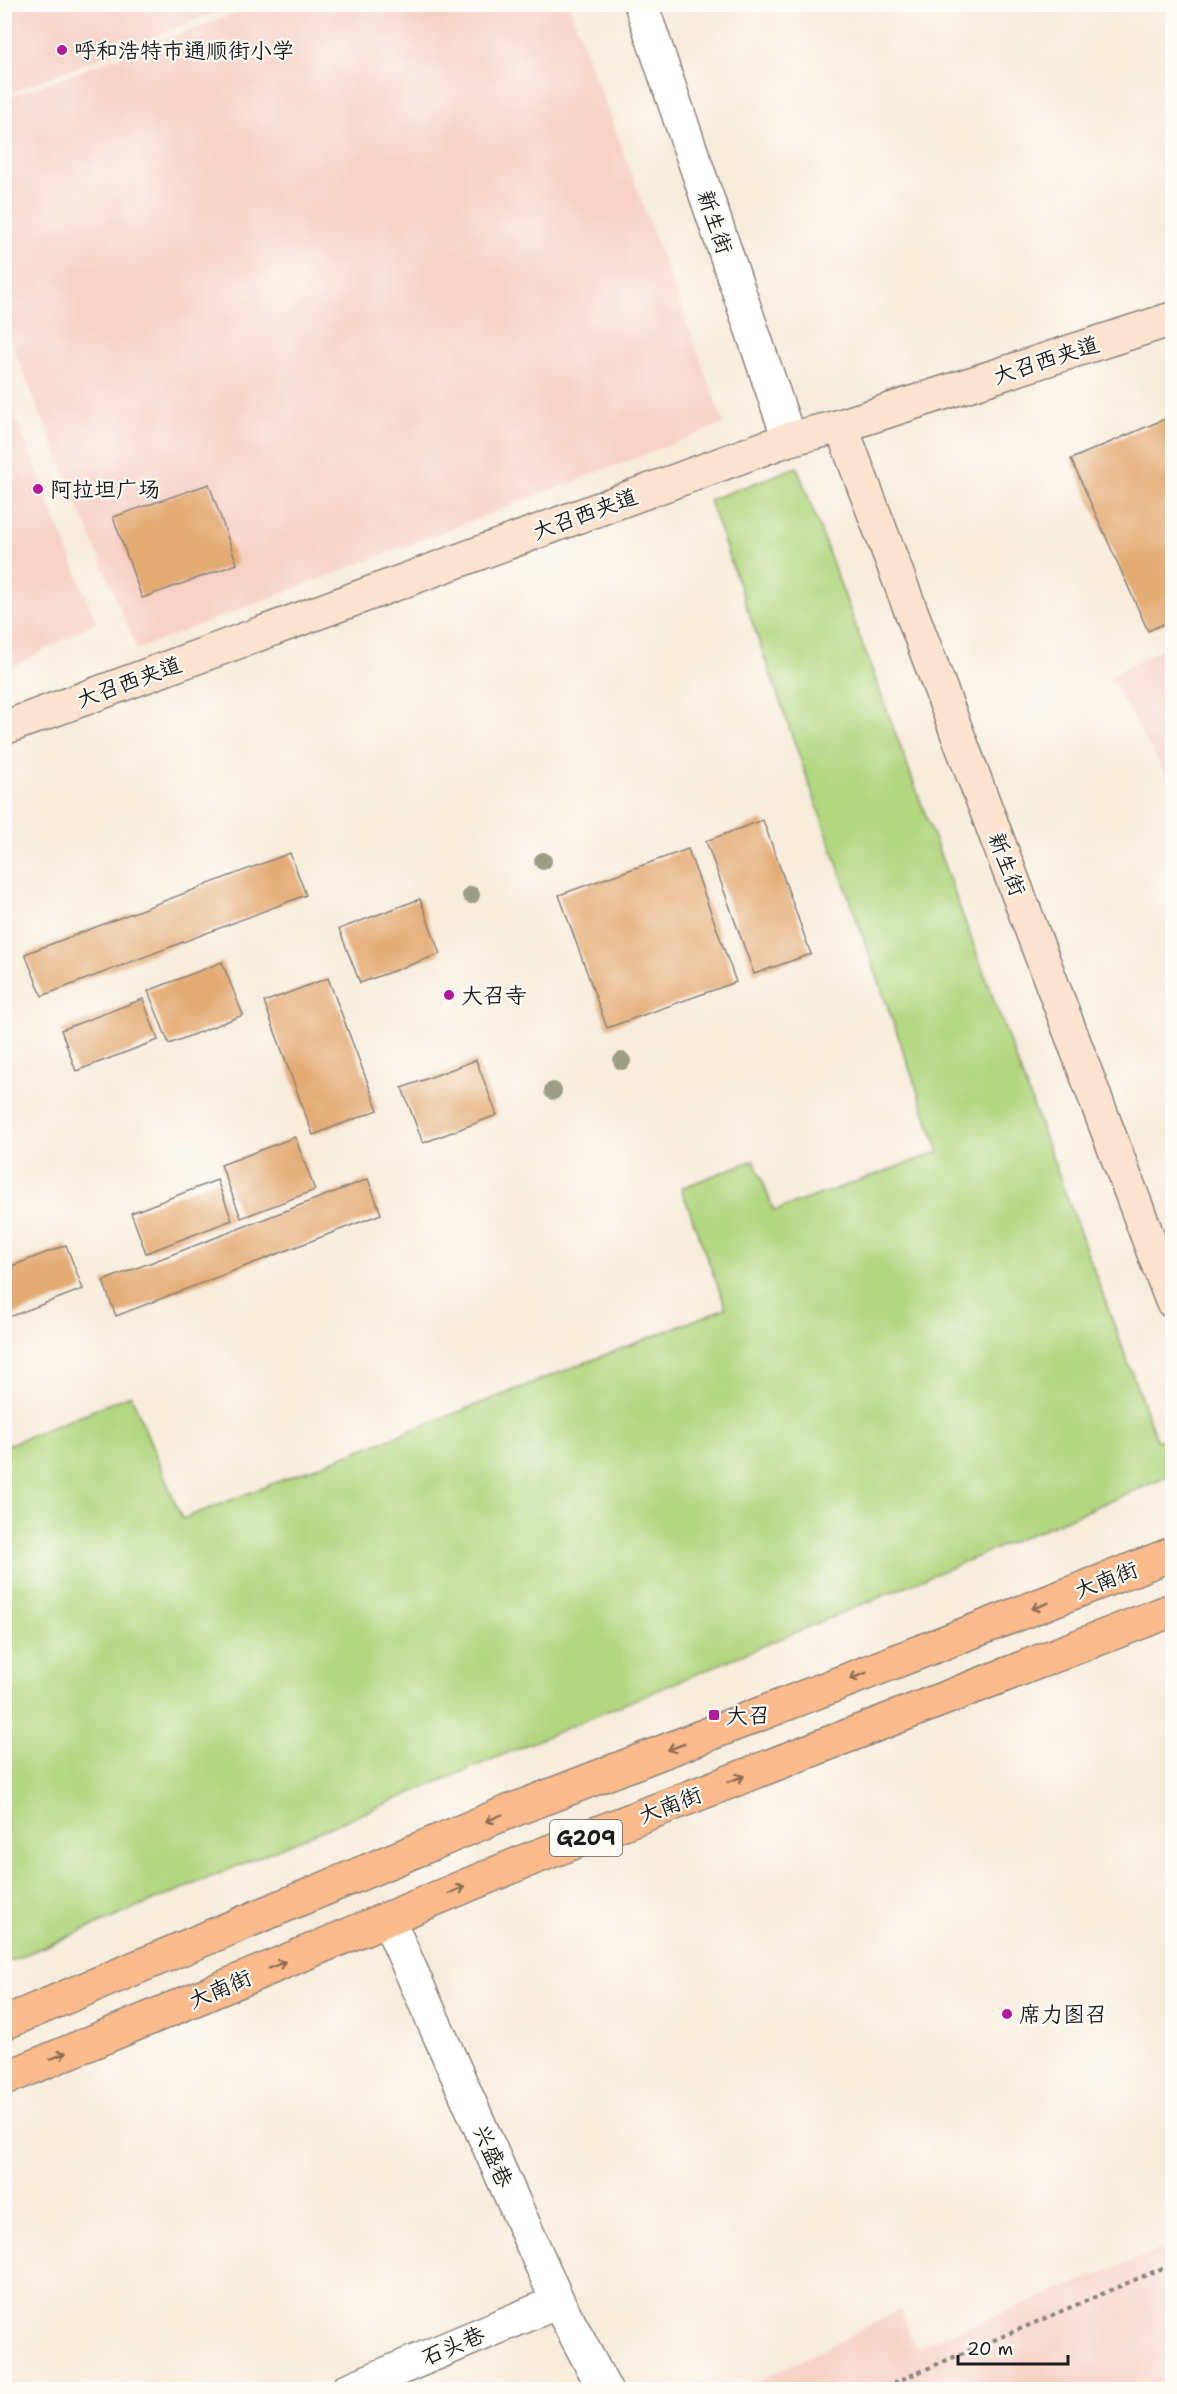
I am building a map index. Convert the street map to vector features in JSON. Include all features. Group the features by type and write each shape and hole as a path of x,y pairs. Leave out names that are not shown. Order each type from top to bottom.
{"highway":[{"name":"大南街","path":"4,2023 504,1814 1173,1554"},
{"name":"大南街","path":"4,2079 523,1862 1173,1610"}],"street":[{"name":"新生街","path":"642,4 789,439"},
{"name":"大召西夹道","path":"4,728 789,439 841,426 1173,319"},
{"name":"新生街","path":"841,426 1173,1301"},
{"name":"兴盛巷","path":"388,1919 558,2302 606,2390"},
{"name":"石头巷","path":"348,2390 558,2302"}],"path":[{"path":"877,2390 1173,2264"}],"shaded area":[{"name":"呼和浩特市通顺街小学","path":"5,4 234,4 234,5 5,95"},
{"path":"258,5 569,5 724,424 137,649 5,327 5,99"},
{"path":"4,388 96,622 5,671 4,671"},
{"path":"1172,643 1172,785 1109,677"},
{"path":"1172,2245 1172,2389 743,2389 901,2310 915,2348"}],"green space":[{"path":"797,467 1157,1441 1172,1437 1172,1475 5,1963 5,1446 131,1395 182,1519 726,1308 681,1188 754,1160 774,1211 939,1152 709,500"}],"building":[{"path":"1172,416 1172,620 1148,631 1071,459"},
{"path":"209,484 237,564 142,598 113,517"},
{"path":"763,820 811,954 754,974 706,841"},
{"path":"688,849 736,982 607,1028 559,895"},
{"path":"290,853 306,895 42,996 25,954"},
{"path":"420,899 440,954 360,983 339,929"},
{"path":"222,962 243,1015 169,1044 148,991"},
{"path":"328,978 378,1110 313,1135 264,1002"},
{"path":"143,999 158,1040 76,1071 61,1030"},
{"path":"476,1060 497,1115 423,1143 402,1088"},
{"path":"295,1137 315,1190 241,1218 221,1165"},
{"path":"368,1179 381,1214 116,1316 103,1281"},
{"path":"217,1180 232,1220 146,1253 131,1213"},
{"path":"66,1245 83,1289 4,1319 4,1269"}],"place":[{"name":"呼和浩特市通顺街小学","path":"62,50"},
{"name":"阿拉坦广场","path":"38,489"},
{"name":"大召寺","path":"449,995"},
{"name":"大召","path":"714,1715"},
{"name":"席力图召","path":"1007,2014"}]}
